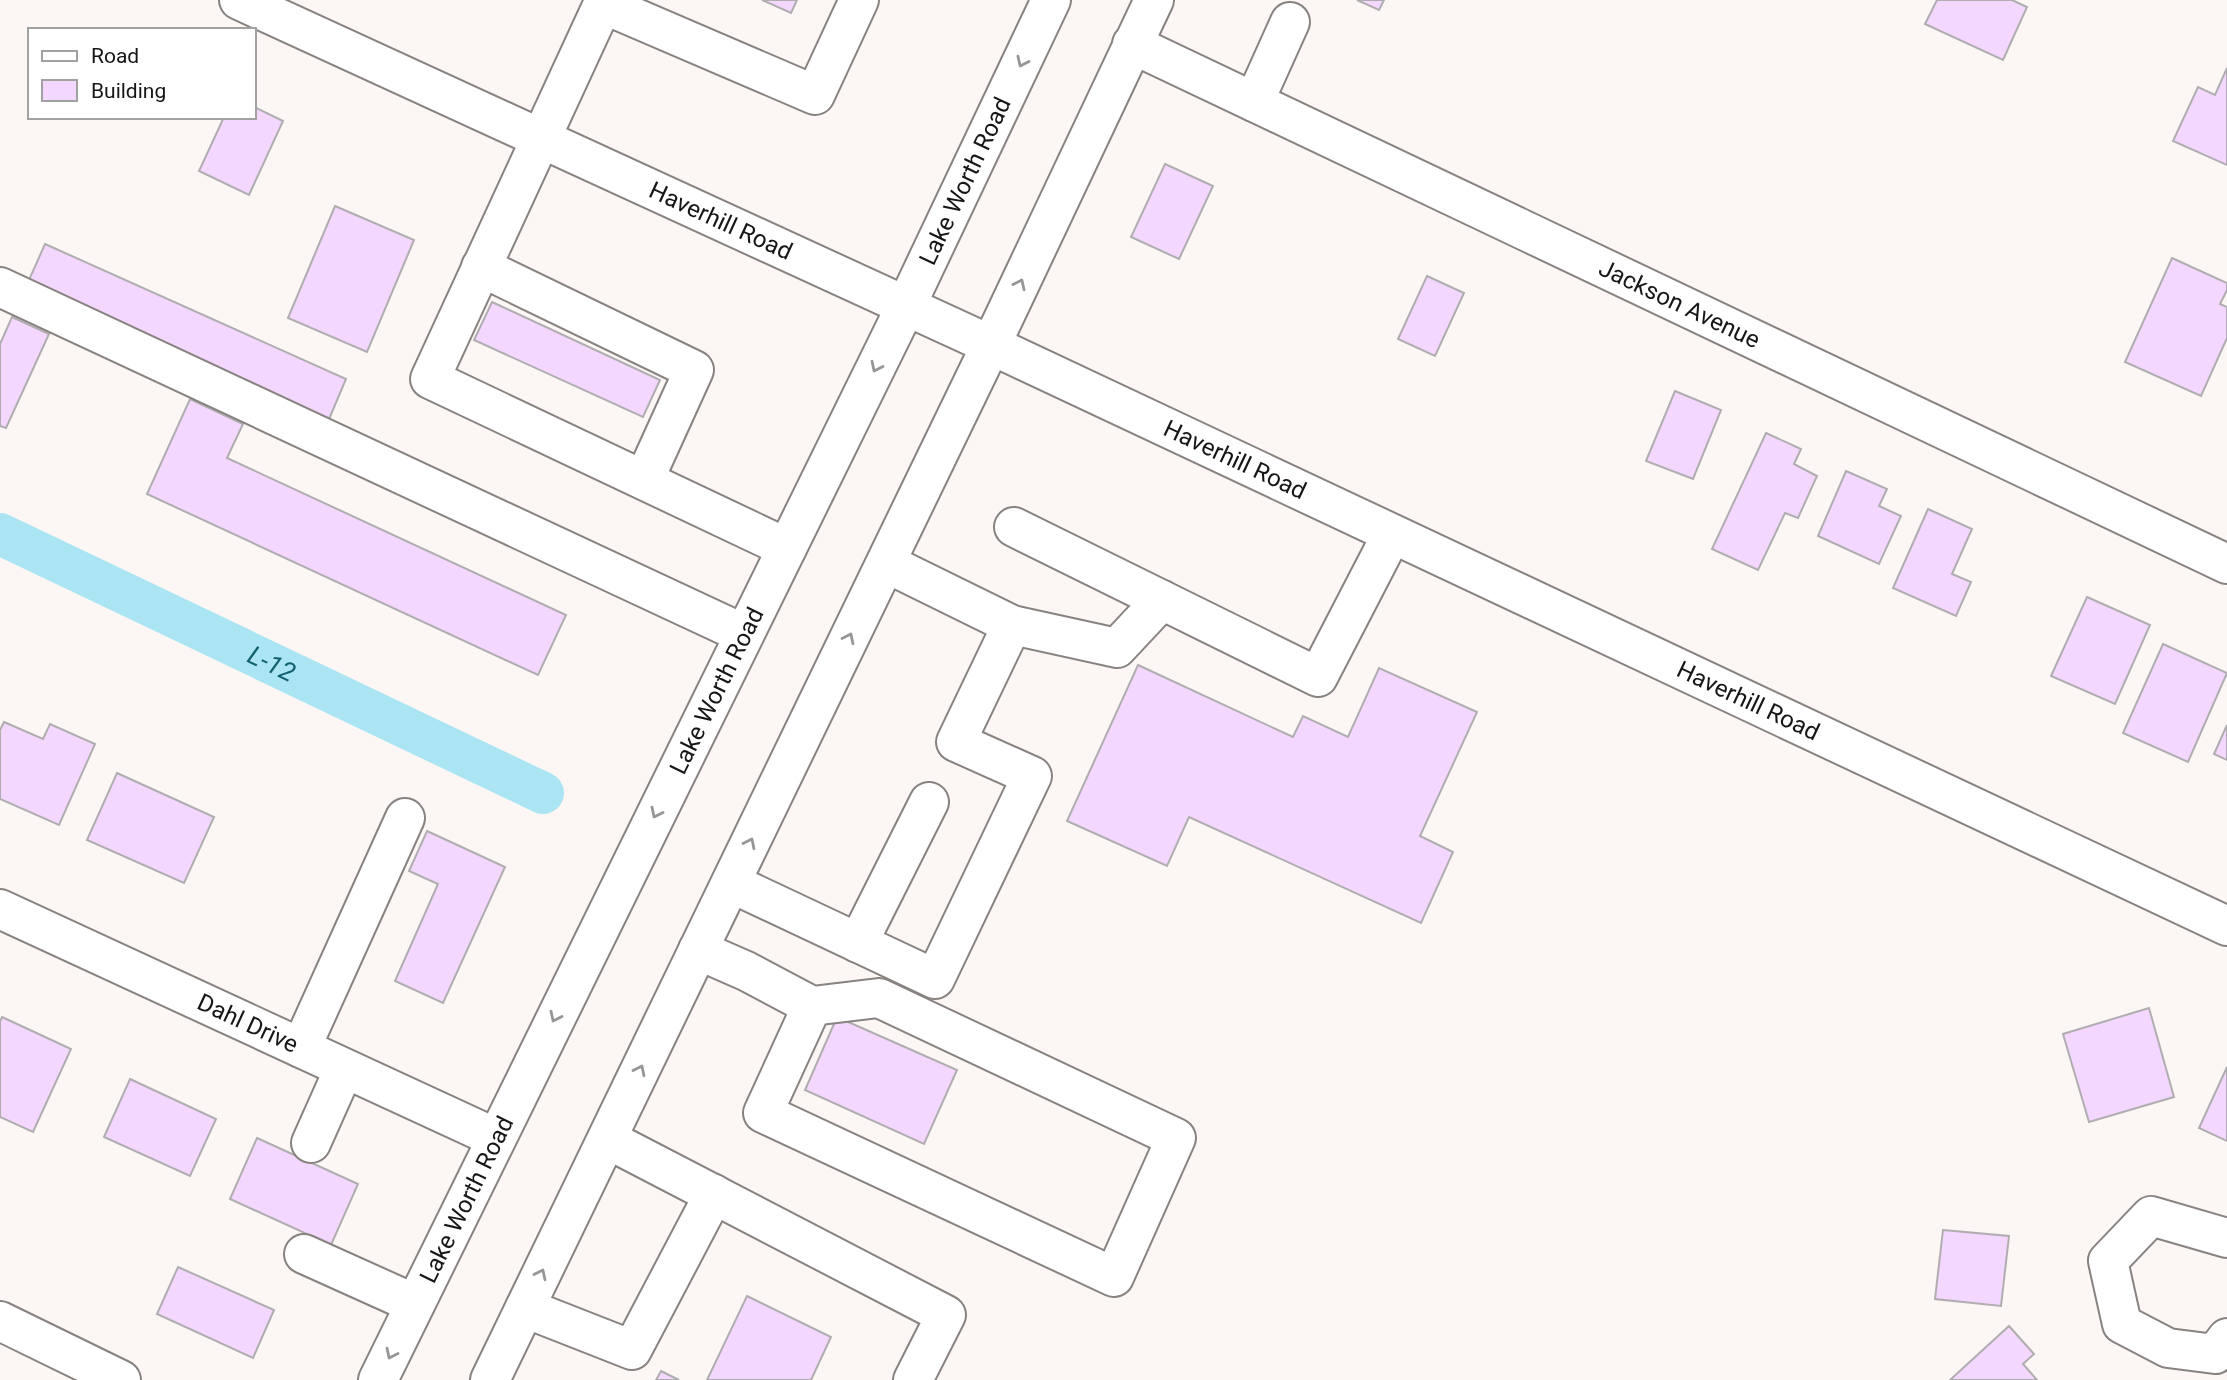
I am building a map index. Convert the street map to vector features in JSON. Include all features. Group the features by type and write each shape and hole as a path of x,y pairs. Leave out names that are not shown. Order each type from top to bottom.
{"street":[{"name":"Haverhill Road","path":"239,0 279,8 540,138 991,345 2227,926"},
{"path":"787,548 430,379 603,4 815,95 859,0"},
{"name":"Lake Worth Road","path":"378,1380 906,306 1051,0"},
{"path":"490,1380 886,564 1154,0"},
{"path":"1254,102 1290,22"},
{"name":"Jackson Avenue","path":"1132,44 2227,564"},
{"path":"481,267 694,370 644,480"},
{"path":"0,287 744,634"},
{"path":"1014,527 1318,677 1392,534"},
{"path":"886,564 1012,625 1117,648 1162,600"},
{"path":"731,883 935,979 1032,776 956,742 1012,625"},
{"path":"858,943 929,802"},
{"path":"301,1048 405,818"},
{"name":"Dahl Drive","path":"0,909 496,1138"},
{"path":"698,950 746,971 812,1006 878,998 1176,1138 1114,1277 764,1114 812,1006"},
{"path":"311,1143 344,1069"},
{"path":"607,1139 946,1315 912,1380"},
{"path":"525,1308 632,1350 714,1194"},
{"path":"2224,1236 2151,1216 2108,1261 2122,1324 2168,1348 2215,1354 2227,1338"},
{"path":"304,1254 415,1304"},
{"path":"0,1321 121,1380"}],"building":[{"path":"762,0 797,0 791,13"},
{"path":"1357,0 1384,0 1379,10"},
{"path":"1937,0 2012,0 2027,7 2003,60 1925,24"},
{"path":"2227,68 2227,165 2173,141 2198,87 2215,95"},
{"path":"256,108 283,121 249,195 199,171 223,119 256,119"},
{"path":"1165,164 1213,186 1179,259 1131,237"},
{"path":"335,206 414,240 367,352 288,318"},
{"path":"45,244 346,379 327,424 25,289"},
{"path":"2172,258 2227,283 2227,290 2220,304 2227,307 2227,338 2201,396 2125,362"},
{"path":"1427,276 1464,293 1435,356 1398,339"},
{"path":"492,302 660,380 643,417 474,340"},
{"path":"12,317 49,334 6,428 0,426 0,344"},
{"path":"1675,391 1721,410 1693,479 1646,461"},
{"path":"190,399 243,424 227,458 566,615 538,675 147,494"},
{"path":"1766,433 1801,449 1794,464 1817,476 1798,518 1785,513 1758,570 1712,549"},
{"path":"1846,471 1887,489 1879,506 1901,516 1879,564 1818,536"},
{"path":"1928,509 1972,529 1952,574 1971,582 1956,616 1893,588"},
{"path":"2087,597 2150,625 2115,704 2051,676"},
{"path":"2163,644 2227,673 2188,762 2123,733"},
{"path":"1138,665 1293,737 1303,716 1348,737 1379,668 1477,712 1420,836 1453,852 1421,923 1189,817 1167,866 1067,821"},
{"path":"4,722 43,739 50,724 95,744 59,825 0,799 0,730"},
{"path":"2227,725 2227,760 2214,754"},
{"path":"117,773 214,817 184,883 87,840"},
{"path":"427,831 505,867 443,1003 395,981 438,884 409,871"},
{"path":"2149,1008 2174,1097 2089,1122 2063,1034"},
{"path":"2,1017 71,1049 33,1132 0,1117"},
{"path":"837,1017 957,1070 924,1144 805,1090"},
{"path":"2227,1067 2227,1141 2199,1128"},
{"path":"130,1079 216,1119 190,1176 104,1137"},
{"path":"257,1138 358,1184 331,1245 230,1199"},
{"path":"1943,1230 2009,1236 2001,1306 1935,1299"},
{"path":"178,1267 274,1310 253,1358 157,1314"},
{"path":"747,1296 831,1337 811,1380 707,1380"},
{"path":"2009,1326 2034,1354 2023,1364 2037,1380 1950,1380"},
{"path":"661,1371 679,1380 656,1380"}],"waterway":[{"name":"L-12","path":"0,534 543,793"}]}
